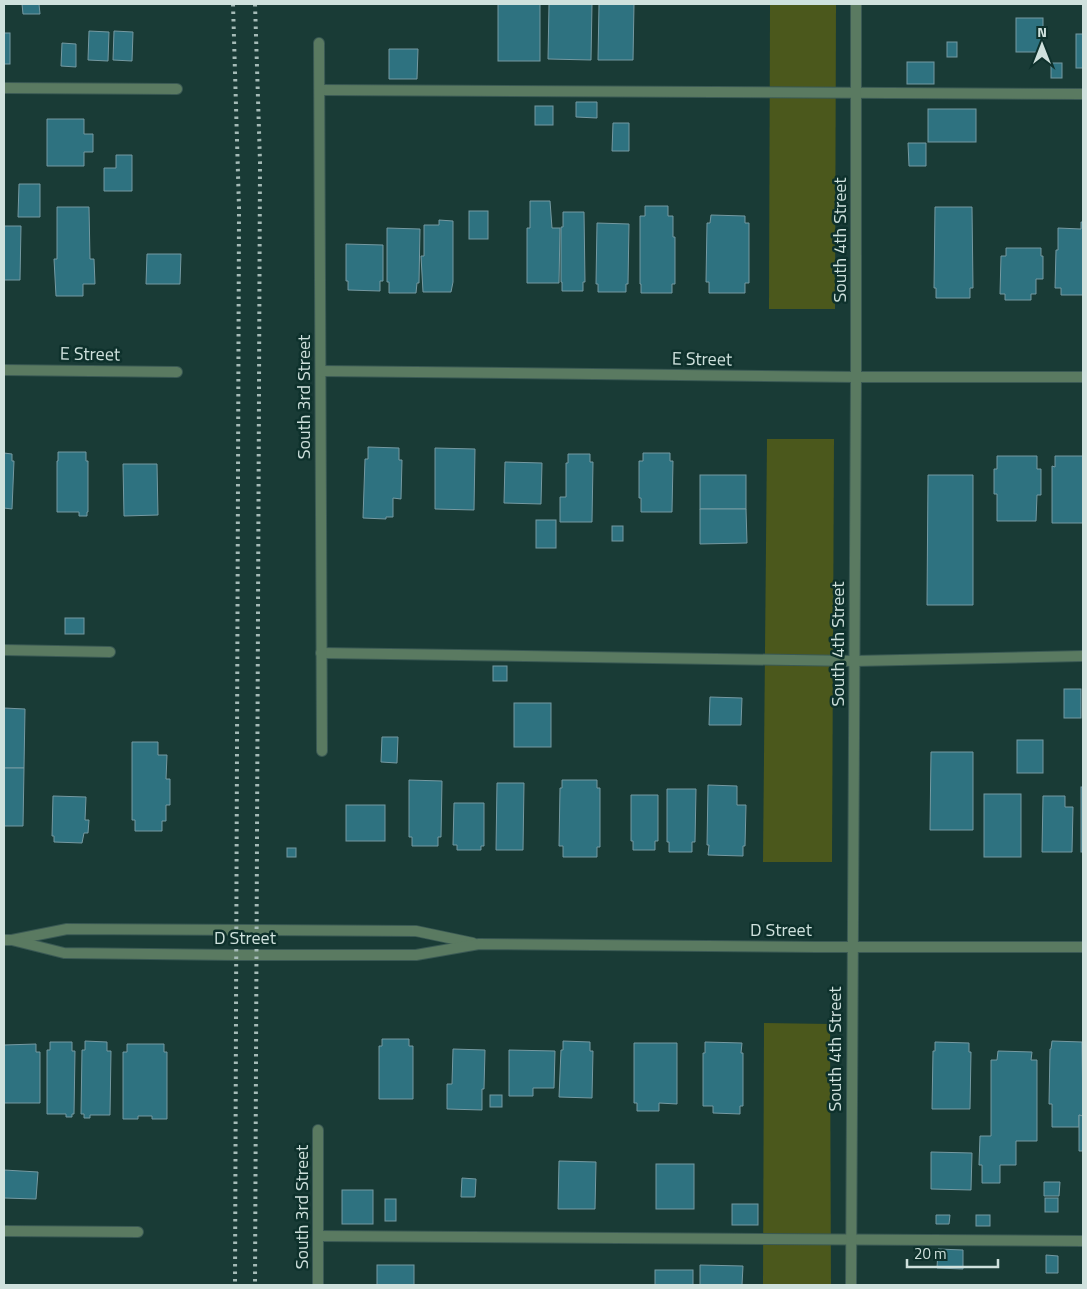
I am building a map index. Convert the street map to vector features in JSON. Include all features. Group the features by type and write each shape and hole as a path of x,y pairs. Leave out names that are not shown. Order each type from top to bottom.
{"street":[{"name":"South 4th Street","path":"851,1285 856,4"},
{"name":"South 3rd Street","path":"319,43 322,751"},
{"path":"4,88 177,89"},
{"path":"320,90 1083,94"},
{"name":"E Street","path":"4,370 177,372"},
{"name":"E Street","path":"321,371 856,377 1083,376"},
{"path":"4,650 110,652"},
{"path":"321,654 854,661 1083,656"},
{"name":"D Street","path":"8,940 67,929 416,931 479,944"},
{"name":"D Street","path":"8,940 64,953 235,955 416,955 479,944 1083,947"},
{"name":"South 3rd Street","path":"318,1130 318,1285"},
{"path":"4,1231 138,1232"},
{"path":"318,1236 1083,1241"}],"green space":[{"path":"770,4 836,4 835,309 769,309"},
{"path":"767,439 834,439 832,862 763,862"},
{"path":"764,1023 830,1024 831,1285 763,1285"}],"building":[{"path":"22,4 39,4 40,14 23,14"},
{"path":"498,4 540,4 540,61 498,61"},
{"path":"549,4 592,4 591,60 548,59"},
{"path":"599,4 634,4 633,60 598,60"},
{"path":"1016,18 1043,18 1043,52 1016,52"},
{"path":"89,31 109,32 108,61 88,60"},
{"path":"114,31 133,32 132,61 113,60"},
{"path":"4,33 10,33 10,64 4,64"},
{"path":"1076,34 1083,34 1083,68 1076,68"},
{"path":"947,42 957,42 957,57 947,57"},
{"path":"62,43 76,44 76,67 61,66"},
{"path":"389,49 418,49 417,79 389,79"},
{"path":"907,62 934,62 934,84 907,84"},
{"path":"1051,63 1062,63 1062,78 1051,78"},
{"path":"576,102 597,102 597,118 576,117"},
{"path":"535,106 553,106 553,125 535,125"},
{"path":"928,109 976,109 976,142 928,142"},
{"path":"47,119 84,119 84,134 93,134 93,152 84,152 84,166 47,166"},
{"path":"613,123 629,123 629,151 612,151"},
{"path":"908,143 926,143 926,166 909,166"},
{"path":"116,155 132,155 132,191 104,191 104,168 116,168"},
{"path":"19,184 40,184 40,217 18,217"},
{"path":"530,201 550,201 552,228 560,228 559,283 527,283 527,228 530,228"},
{"path":"645,206 668,206 668,216 673,216 675,284 672,284 672,293 641,293 640,216 645,216"},
{"path":"57,207 89,207 90,259 94,259 95,284 83,284 83,296 56,296 54,259 57,259"},
{"path":"935,207 972,207 973,288 970,288 970,298 936,298 936,288 934,288"},
{"path":"469,211 488,211 488,239 469,239"},
{"path":"563,212 584,212 585,282 583,282 583,291 562,291 561,227 563,227"},
{"path":"711,215 745,216 745,223 749,223 749,283 745,283 745,293 709,293 709,282 706,282 707,223 710,223"},
{"path":"439,220 453,221 453,282 451,292 423,292 421,256 424,256 424,225 439,225"},
{"path":"1081,222 1083,222 1083,295 1061,295 1061,288 1055,288 1058,228 1081,229"},
{"path":"597,223 629,224 628,284 626,284 626,292 598,292 598,284 596,284"},
{"path":"4,226 21,226 20,280 4,280"},
{"path":"387,228 420,229 419,283 417,283 416,293 389,293 389,282 387,282"},
{"path":"346,244 383,245 383,281 380,281 380,291 348,290 348,281 346,281"},
{"path":"1006,248 1041,248 1043,279 1036,279 1036,294 1031,294 1031,300 1005,300 1005,294 1000,294 1001,256 1006,256"},
{"path":"147,254 181,254 180,284 146,284"},
{"path":"368,447 399,448 399,460 402,460 401,499 393,498 393,517 386,517 386,519 363,518 365,459 368,459"},
{"path":"435,448 475,449 474,510 435,509"},
{"path":"58,452 86,452 86,461 88,461 87,516 79,516 79,512 57,512"},
{"path":"4,453 12,454 12,461 14,461 12,509 4,508"},
{"path":"643,453 670,453 670,461 673,461 672,512 641,512 639,461 643,461"},
{"path":"568,454 590,454 590,462 593,462 592,522 560,522 560,497 566,497 566,463 568,463"},
{"path":"997,456 1037,456 1037,469 1041,469 1041,495 1037,495 1036,521 997,521 997,494 994,494 994,469 997,469"},
{"path":"1055,456 1083,456 1083,523 1052,523 1052,466 1055,467"},
{"path":"505,462 542,463 541,504 504,503"},
{"path":"123,464 157,464 158,515 124,516"},
{"path":"700,475 746,475 746,509 700,509"},
{"path":"928,475 973,475 973,605 927,605"},
{"path":"700,509 746,509 747,543 700,544"},
{"path":"536,520 556,520 556,548 536,548"},
{"path":"612,526 623,526 623,541 612,541"},
{"path":"65,618 84,618 84,634 65,634"},
{"path":"493,666 507,666 507,681 493,681"},
{"path":"1064,689 1081,689 1081,718 1064,718"},
{"path":"710,697 742,698 741,725 709,725"},
{"path":"514,703 551,703 551,747 514,747"},
{"path":"4,708 25,709 24,768 4,768"},
{"path":"382,737 398,737 397,763 381,762"},
{"path":"1017,740 1043,740 1043,773 1017,773"},
{"path":"132,742 158,742 158,755 167,755 166,779 170,779 170,805 166,805 166,821 162,821 162,831 135,831 135,820 132,820"},
{"path":"931,752 973,752 973,830 930,830"},
{"path":"4,768 24,768 23,826 4,826"},
{"path":"409,780 442,781 441,837 438,837 438,846 412,846 412,837 409,837"},
{"path":"562,780 597,780 597,788 600,788 600,847 597,847 597,857 563,857 563,846 559,846 560,788 562,788"},
{"path":"497,783 524,783 523,850 496,850"},
{"path":"708,785 737,786 737,805 746,805 743,856 708,855"},
{"path":"1081,787 1083,787 1083,852 1081,852"},
{"path":"667,789 696,789 695,842 692,842 692,852 669,852 669,842 667,842"},
{"path":"984,794 1021,794 1021,857 984,857"},
{"path":"631,795 658,795 658,841 655,841 655,850 633,850 633,841 631,841"},
{"path":"53,796 86,797 85,820 89,820 88,833 84,833 82,843 54,842 54,836 52,836"},
{"path":"1043,796 1065,796 1065,807 1073,807 1072,852 1042,852"},
{"path":"454,803 484,803 484,846 481,846 481,850 457,850 457,845 453,845"},
{"path":"346,805 385,805 385,841 346,841"},
{"path":"287,848 296,848 296,857 287,857"},
{"path":"382,1039 409,1039 409,1046 413,1046 413,1099 379,1099 379,1046 382,1046"},
{"path":"85,1041 107,1042 107,1051 111,1051 110,1115 90,1115 90,1118 84,1118 84,1114 81,1114 82,1050 85,1050"},
{"path":"563,1041 590,1042 590,1051 593,1051 592,1098 559,1097"},
{"path":"1052,1041 1082,1042 1083,1116 1079,1115 1079,1127 1052,1127 1052,1104 1049,1104 1050,1049"},
{"path":"50,1042 72,1042 72,1051 75,1051 74,1114 72,1114 72,1117 66,1117 66,1114 47,1114 47,1050 50,1050"},
{"path":"705,1042 742,1043 743,1106 740,1106 740,1114 713,1113 713,1106 703,1106 703,1053 705,1053"},
{"path":"935,1042 969,1043 969,1052 971,1052 970,1109 932,1109 933,1051 935,1051"},
{"path":"634,1043 677,1043 677,1104 659,1103 659,1111 637,1111 637,1103 634,1103"},
{"path":"36,1044 36,1052 40,1052 40,1103 4,1103 4,1045"},
{"path":"127,1044 164,1044 164,1052 167,1052 167,1119 152,1119 152,1116 138,1116 138,1119 123,1119 123,1052 127,1052"},
{"path":"453,1049 485,1050 482,1110 447,1109 447,1084 452,1084"},
{"path":"509,1050 555,1051 554,1088 533,1088 533,1096 509,1096"},
{"path":"998,1051 1032,1052 1031,1060 1037,1060 1037,1141 1016,1141 1016,1165 1000,1165 1000,1183 982,1183 982,1165 979,1165 980,1136 991,1136 991,1060 997,1060"},
{"path":"490,1095 502,1095 502,1107 490,1107"},
{"path":"1079,1115 1083,1116 1083,1151 1079,1151"},
{"path":"931,1152 972,1153 971,1190 931,1189"},
{"path":"559,1161 596,1162 595,1209 558,1209"},
{"path":"656,1164 694,1164 694,1209 656,1209"},
{"path":"4,1170 38,1172 36,1199 4,1198"},
{"path":"462,1178 476,1179 475,1197 461,1197"},
{"path":"1044,1182 1060,1182 1059,1196 1044,1196"},
{"path":"342,1190 373,1190 373,1224 342,1224"},
{"path":"1045,1198 1058,1198 1058,1212 1045,1212"},
{"path":"385,1199 396,1199 396,1221 385,1221"},
{"path":"732,1204 758,1204 758,1225 732,1225"},
{"path":"936,1215 950,1215 949,1224 936,1224"},
{"path":"976,1215 990,1215 990,1226 976,1226"},
{"path":"938,1249 963,1250 963,1269 937,1268"},
{"path":"1046,1255 1058,1256 1058,1273 1046,1273"},
{"path":"377,1265 414,1265 414,1285 377,1285"},
{"path":"700,1265 743,1266 742,1285 700,1285"},
{"path":"655,1270 693,1270 693,1285 655,1285"}],"railway":[{"path":"233,4 239,208 235,1285"},
{"path":"255,4 260,162 255,1285"}]}
